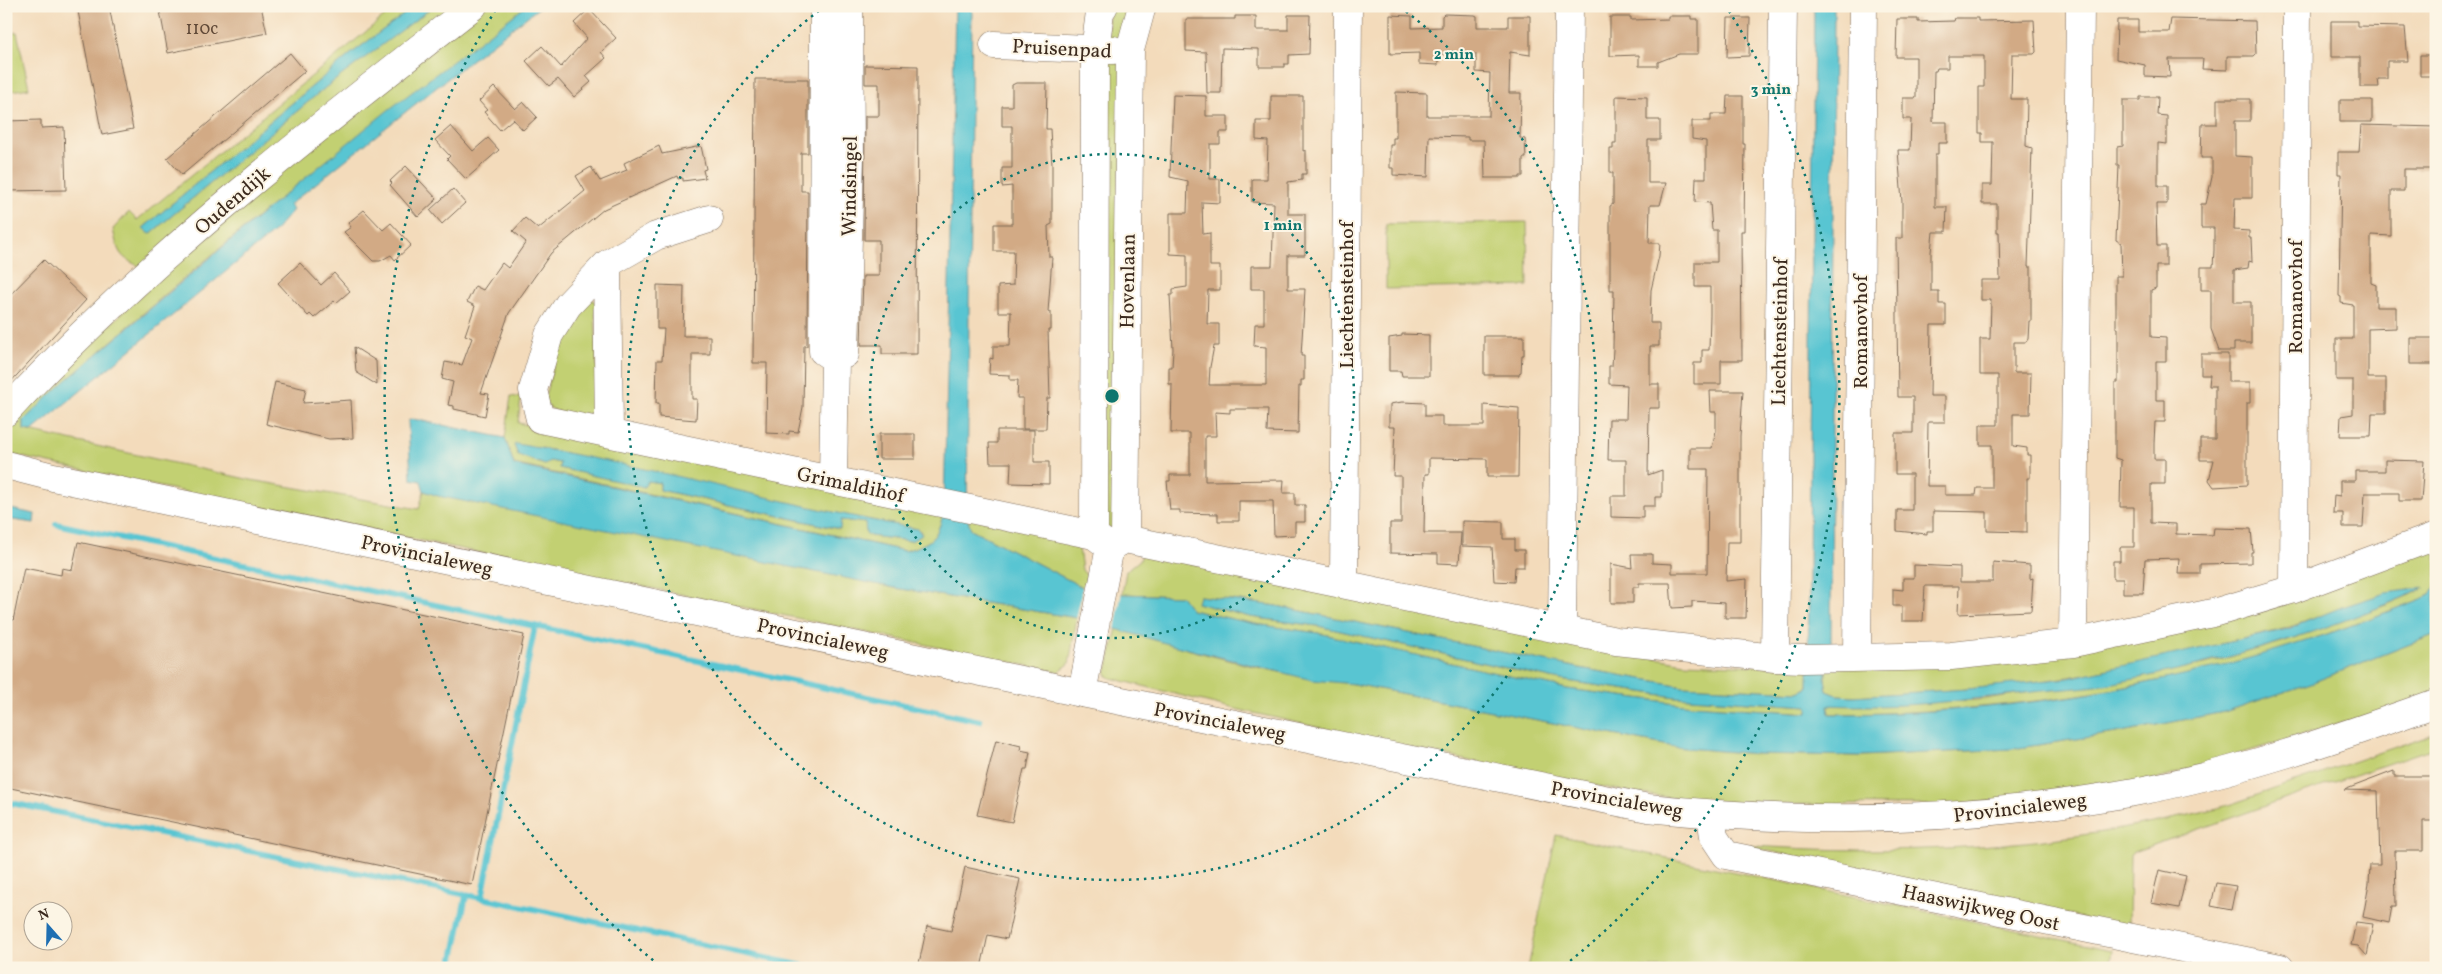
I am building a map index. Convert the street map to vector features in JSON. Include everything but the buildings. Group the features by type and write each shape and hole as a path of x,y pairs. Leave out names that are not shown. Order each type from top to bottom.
{"street":[{"name":"Oudendijk","path":"6,412 120,298 265,171 473,6"},
{"name":"Windsingel","path":"824,6 823,351 835,359 846,354 850,158 849,6"},
{"name":"Hovenlaan","path":"1104,6 1100,12 1095,50 1109,540"},
{"name":"Hovenlaan","path":"1082,692 1104,583 1109,540 1130,50 1142,6"},
{"name":"Liechtensteinhof","path":"1344,584 1348,6"},
{"path":"1562,630 1569,6"},
{"name":"Liechtensteinhof","path":"1775,658 1783,6"},
{"name":"Romanovhof","path":"1847,657 1863,6"},
{"path":"2073,643 2080,6"},
{"name":"Romanovhof","path":"2294,588 2297,6"},
{"name":"Pruisenpad","path":"994,44 1095,50 1130,50"},
{"name":"Grimaldihof","path":"708,219 656,236 608,264 568,305 550,335 533,390 540,419 978,509 1109,540"},
{"path":"608,264 609,432"},
{"path":"834,480 835,359"},
{"name":"Provincialeweg","path":"6,465 53,477 1082,692 1648,808 1710,814 1918,817 2040,807 2136,792 2223,771 2341,737 2436,702"},
{"path":"1109,540 1344,584 1616,641 1775,658 1802,659 1951,656 2073,643 2217,612 2294,588 2436,536"},
{"name":"Haaswijkweg Oost","path":"1710,814 1714,837 1726,855 2280,968"}],"green space":[{"path":"397,6 415,6 352,53 143,228 150,234 326,87 434,6 465,6 141,267 123,257 116,243 113,229 129,212 137,220"},
{"path":"483,6 526,6 397,105 207,259 84,365 24,420 24,430 251,480 419,509 424,491 895,588 1077,618 1069,664 1058,672 132,481 13,455 6,449 6,420 293,156"},
{"path":"1109,6 1132,6 1121,40 1108,41"},
{"path":"17,32 29,88 6,92 6,34"},
{"path":"1112,60 1124,65 1120,526 1110,528 1100,524 1102,68"},
{"path":"1527,222 1528,286 1386,289 1386,224"},
{"path":"589,299 595,301 598,409 586,414 570,415 555,411 543,403 560,342 583,303"},
{"path":"511,396 521,398 518,423 944,512 936,534 932,539 905,551 514,464 505,438","holes":["514,445 542,448 850,516 918,529 922,532 911,541 870,536 866,523 841,520 839,529 660,490 660,483 647,481 644,486 560,468 560,463 550,461 545,465 518,455"]},
{"path":"967,517 1078,540 1082,570 1087,576 1084,588 971,529"},
{"path":"2436,545 2436,587 2431,595 2323,636 2240,662 2117,689 2021,703 1925,711 1829,714 1828,705 1979,700 2205,664 2282,642 2386,605 2423,589 2382,595 2284,629 2264,634 2117,668 2068,677 1961,690 1853,696 1837,695 1827,691 1825,679 1827,667 2033,657"},
{"path":"1143,553 1528,635 1684,663 1809,668 1808,688 1798,692 1683,686 1579,668 1277,606 1200,596 1197,603 1250,617 1318,626 1560,680 1676,697 1809,706 1809,713 1691,705 1567,689 1318,633 1255,624 1191,610 1181,596 1122,594 1126,571 1140,560"},
{"path":"1117,628 1205,654 1294,675 1354,684 1675,747 1757,754 1860,756 2012,749 2116,733 2224,712 2311,683 2436,634 2436,694 2135,786 1957,805 1721,804 1634,793 1470,761 1231,708 1111,678 1106,675"},
{"path":"2436,733 2436,747 2133,852 2130,856 2129,928 1741,845 1799,849 1918,849 2036,841 2095,833 2153,823 2220,808"},
{"path":"1556,835 2112,950 2109,968 1528,968"}],"water":[{"path":"415,6 434,6 326,87 150,234 143,228 352,53"},
{"path":"526,6 541,6 289,205 293,210 274,232 32,431 24,430 24,420 62,384 271,206 387,111"},
{"path":"955,6 972,6 967,517 971,529 1084,588 1122,594 1181,596 1191,610 1255,624 1318,633 1567,689 1691,705 1808,713 1808,706 1676,697 1560,680 1318,626 1250,617 1197,603 1199,596 1277,606 1579,668 1683,686 1798,692 1808,688 1814,6 1834,6 1831,643 1825,679 1827,691 1837,695 1853,696 1968,689 2068,678 2288,629 2342,607 2386,593 2425,588 2350,619 2311,632 2233,656 2154,675 2092,687 1951,701 1877,706 1828,705 1829,714 1890,713 2011,705 2070,697 2189,674 2248,659 2322,636 2431,595 2436,587 2436,634 2311,683 2224,712 2116,733 2012,749 1860,756 1757,754 1675,747 1354,684 1312,680 1172,645 1077,618 895,588 438,496 424,491 421,481 411,479 408,421 413,419 505,438 514,465 905,551 932,539 936,534 944,512"},
{"path":"514,445 617,463 818,509 918,529 922,535 911,541 870,536 866,533 865,523 841,520 840,529 660,490 660,483 648,481 644,487 559,468 560,463 550,461 545,465 518,455"},
{"path":"6,508 35,514 34,523 6,519"}],"pier":[{"path":"1083,585 1122,591 1115,630 1076,621"}],"waterway":[{"path":"56,524 980,721"},
{"path":"482,898 535,626"},
{"path":"6,802 482,898 813,968"},
{"path":"451,968 466,896"}]}
